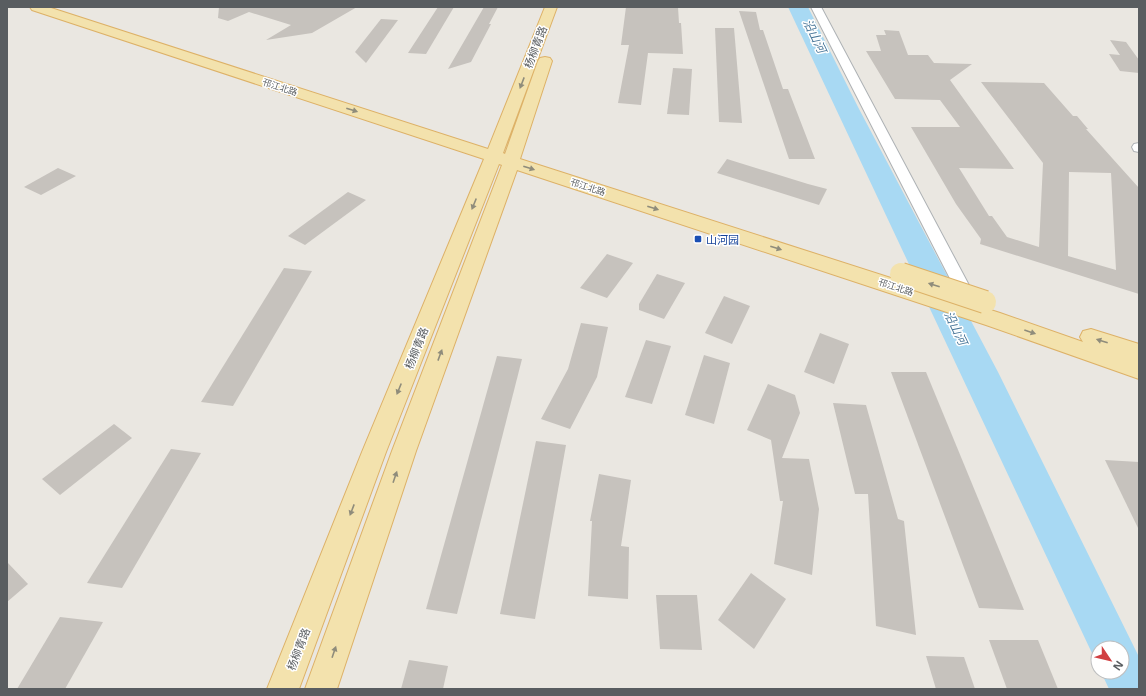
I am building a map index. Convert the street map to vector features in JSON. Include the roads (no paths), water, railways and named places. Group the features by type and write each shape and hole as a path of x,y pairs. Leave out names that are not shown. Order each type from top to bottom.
{"main road":[{"name":"邗江北路","path":"36,7 504,154 905,283 985,311 1139,370"},
{"name":"邗江北路","path":"67,7 504,154"},
{"name":"杨柳青路","path":"321,689 404,451 504,154 551,7"},
{"name":"杨柳青路","path":"283,689 377,444 504,154 564,7"},
{"name":"邗江北路","path":"985,311 1139,353"}],"street":[{"path":"816,7 985,311"}],"water":[{"name":"沿山河","path":"788,7 808,7 858,107 998,372 1139,657 1139,689 1109,689 1105,680 1130,680 1130,640 1090,640 1090,649"}],"place":[{"name":"山河园","path":"698,239"}]}
